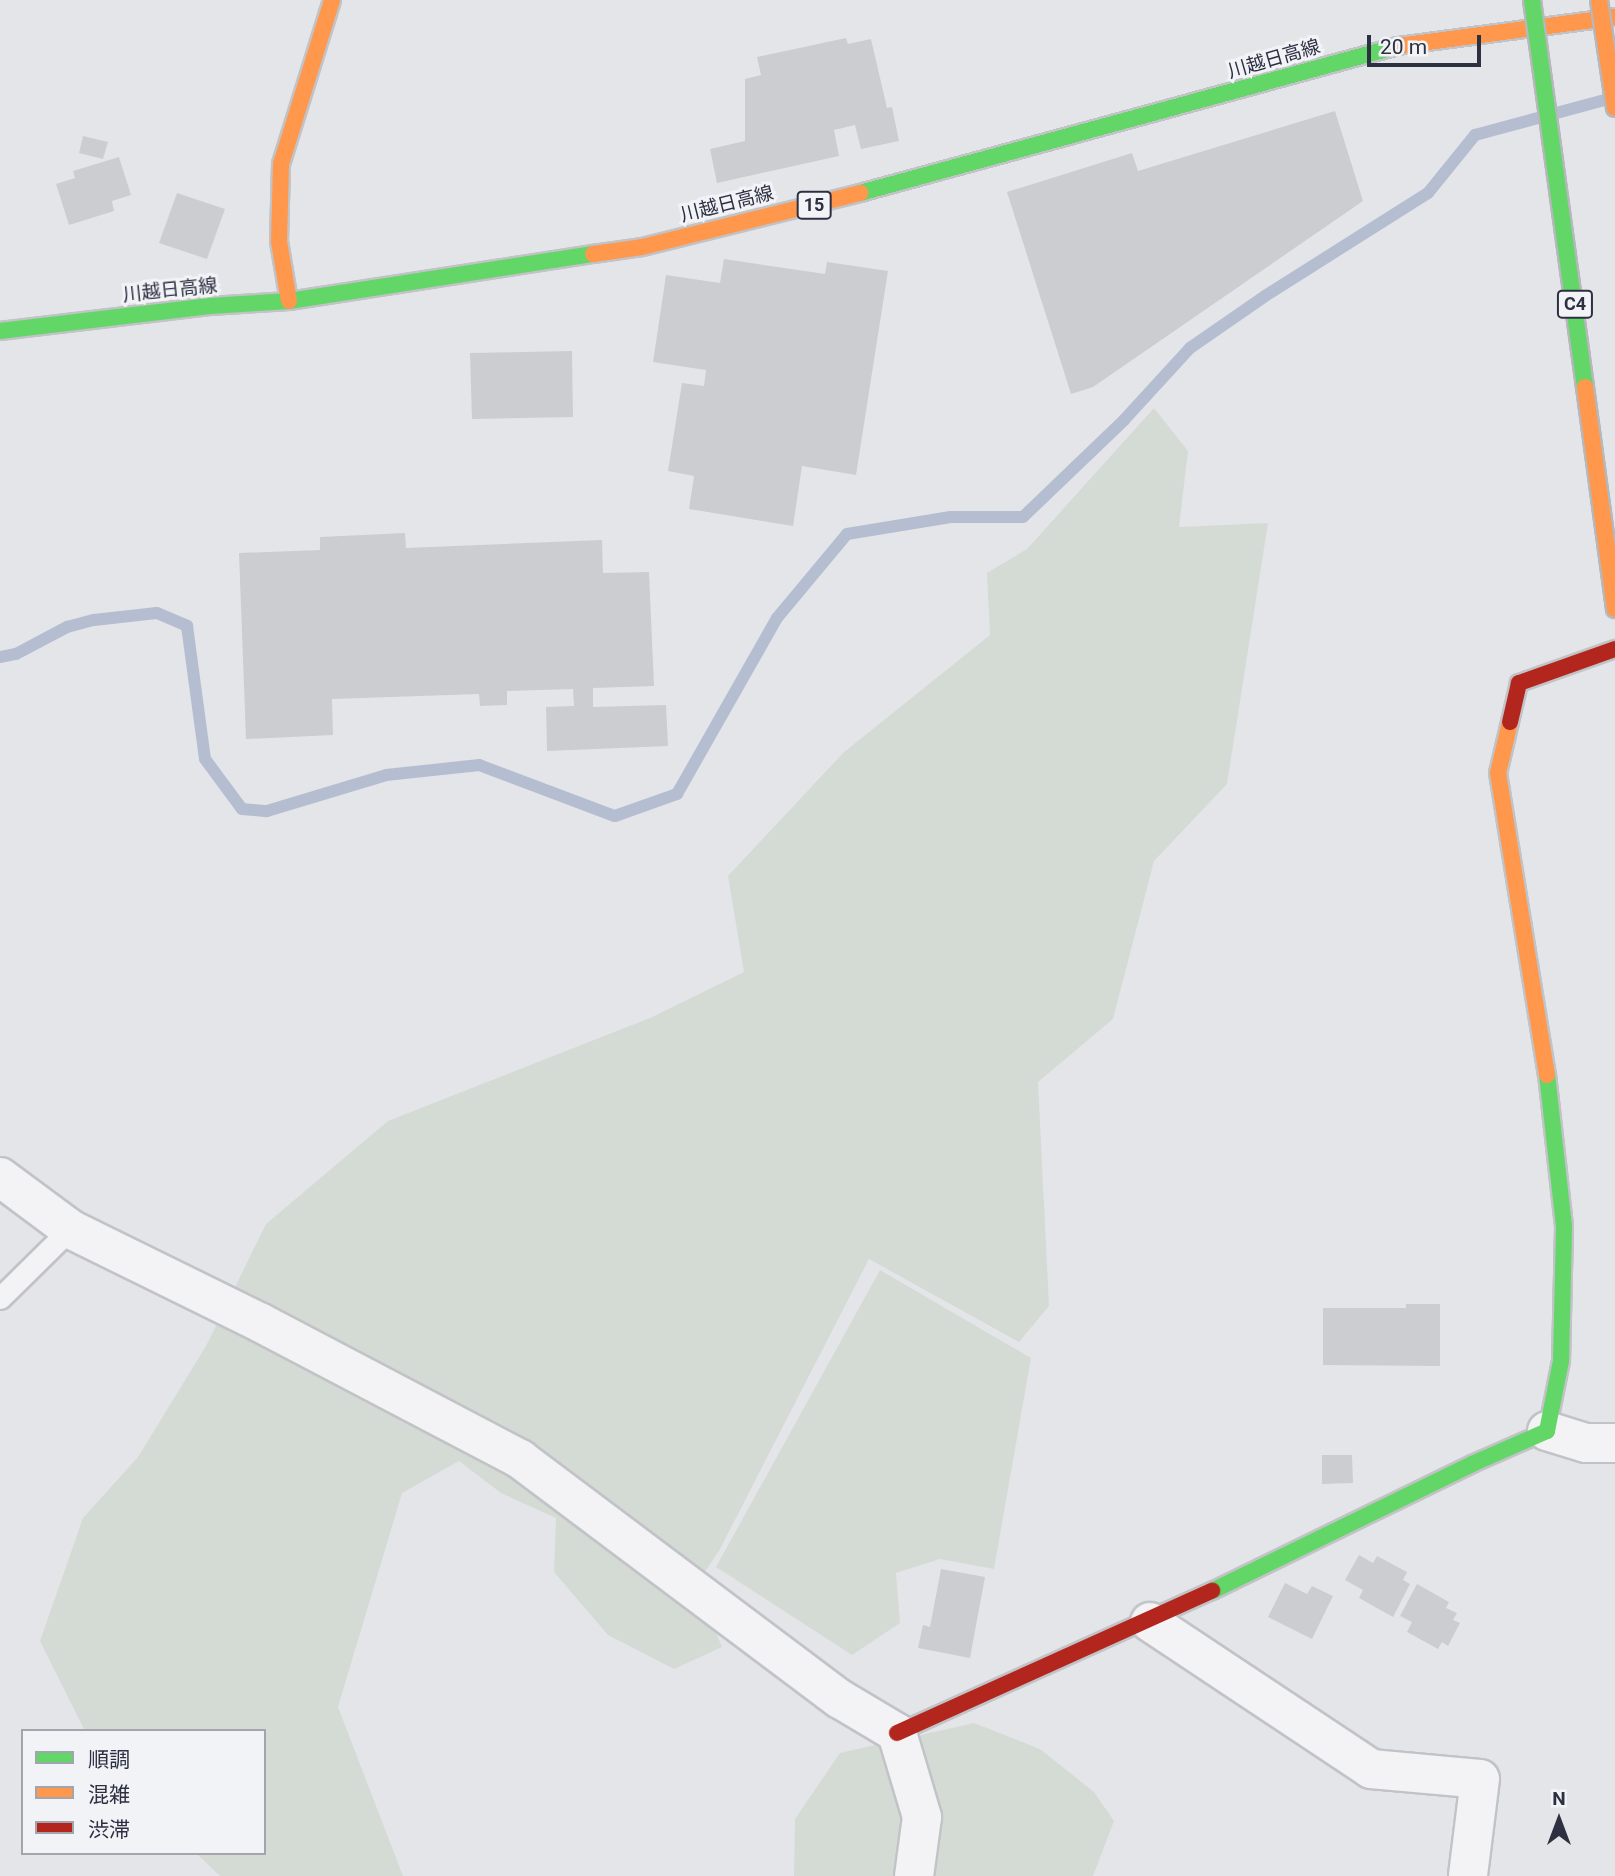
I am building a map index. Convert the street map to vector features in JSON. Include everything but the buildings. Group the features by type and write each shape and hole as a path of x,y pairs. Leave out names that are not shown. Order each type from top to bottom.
{"main road":[{"path":"289,301 279,241 281,164 332,0"},
{"name":"C4","path":"1532,0 1615,609"},
{"path":"1598,0 1615,108"},
{"name":"川越日高線","path":"0,331 210,306 289,301 642,247 935,175 1409,43 1615,17"},
{"path":"897,1733 1150,1622 1472,1464 1547,1431 1561,1361 1564,1226 1541,1027 1498,773 1519,683 1615,649"}],"street":[{"path":"0,1177 69,1229 261,1324 520,1459 840,1699 897,1733 922,1817 914,1876"},
{"path":"1547,1431 1586,1443 1615,1443"},
{"path":"1150,1622 1371,1769 1480,1779 1468,1876"}],"lane":[{"path":"0,1298 69,1229"}],"shaded area":[{"path":"1154,408 1188,451 1179,527 1268,523 1227,784 1154,861 1113,1019 1038,1082 1049,1306 1019,1342 869,1259 719,1551 696,1585 722,1647 674,1669 608,1635 554,1572 556,1518 501,1493 459,1461 402,1493 338,1707 403,1876 220,1876 198,1855 266,1855 266,1729 84,1729 40,1641 83,1518 138,1457 206,1346 266,1224 388,1121 650,1018 744,972 728,876 843,753 990,635 987,573 1027,549"},
{"path":"880,1270 1031,1358 994,1569 940,1559 896,1573 900,1623 852,1655 716,1567"},
{"path":"974,1723 1040,1749 1094,1792 1114,1821 1093,1876 794,1876 795,1819 840,1753"}],"waterway":[{"path":"0,657 16,654 67,627 94,620 157,613 187,626 205,759 242,809 267,811 386,775 479,765 615,816 677,794 777,618 847,534 951,517 1023,517 1124,420 1190,348 1265,296 1428,193 1475,135 1608,99"}],"traffic: fast":[{"path":"1532,0 1585,387"},
{"path":"860,193 1398,46"},
{"path":"0,331 210,306 289,301 593,254"},
{"path":"1212,1591 1472,1464 1547,1431 1561,1361 1564,1226 1547,1075"}],"traffic: slow":[{"path":"289,301 279,241 281,164 332,0"},
{"path":"1599,0 1615,108"},
{"path":"1398,46 1615,17"},
{"path":"593,254 642,247 860,193"},
{"path":"1585,387 1615,609"},
{"path":"1510,722 1498,773 1547,1075"}],"traffic: jam":[{"path":"1510,722 1519,683 1615,649"},
{"path":"897,1733 1212,1591"}]}
